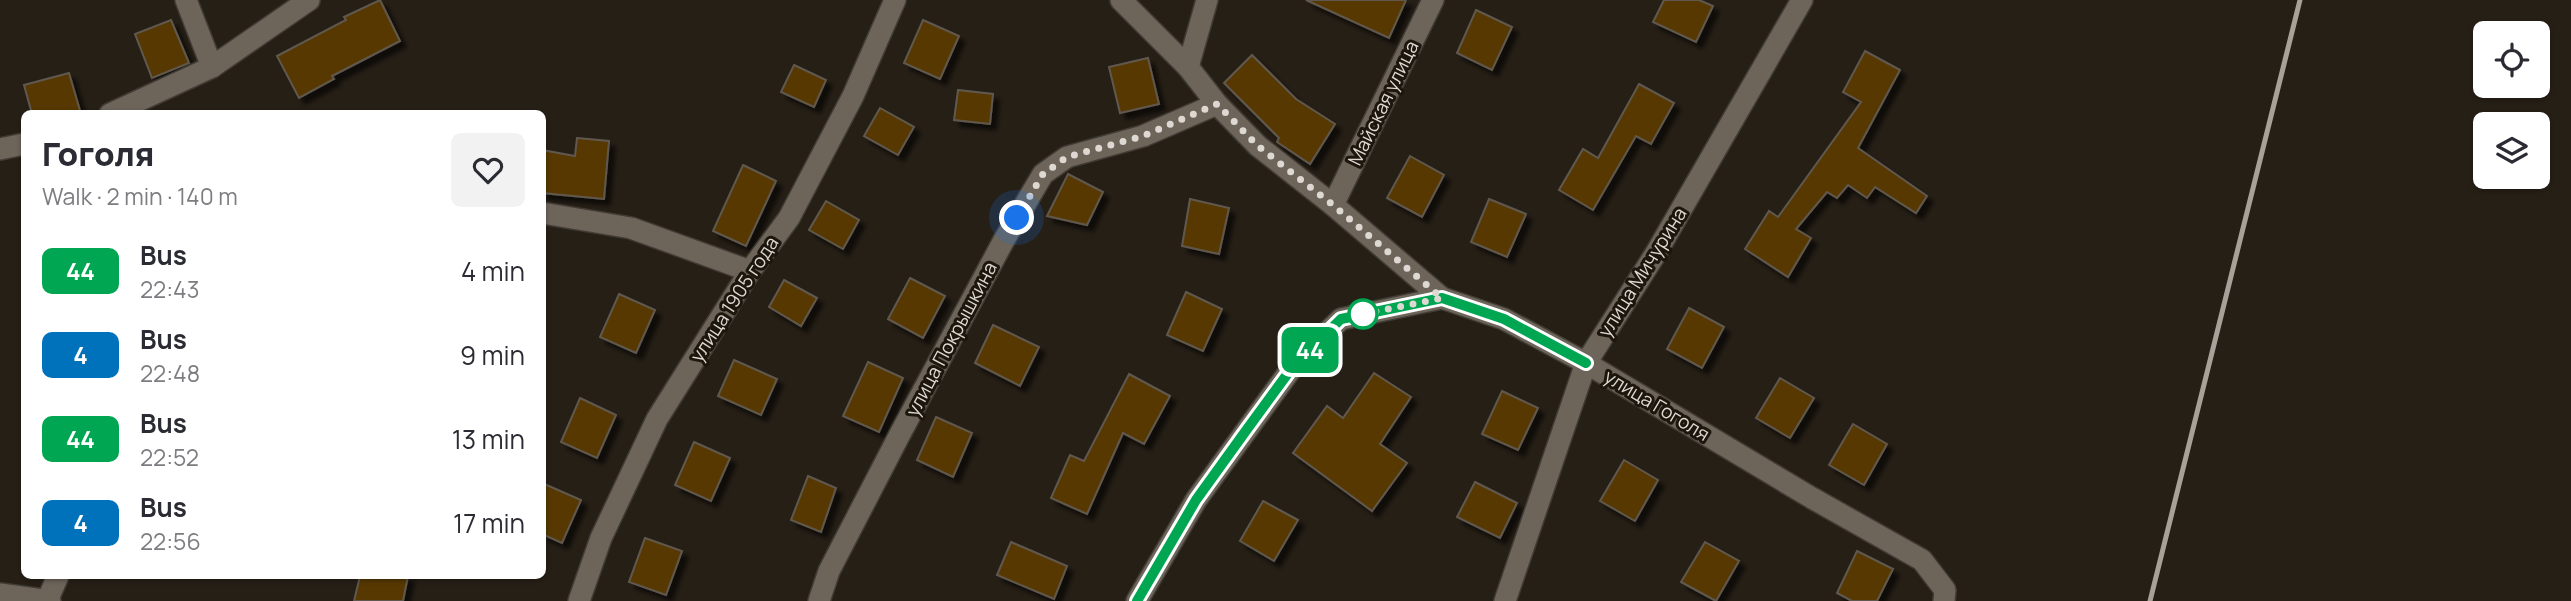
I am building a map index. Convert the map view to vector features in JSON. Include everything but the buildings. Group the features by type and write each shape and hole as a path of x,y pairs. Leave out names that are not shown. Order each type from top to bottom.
{"street":[{"path":"186,0 212,67"},
{"path":"119,110 212,67 309,0"},
{"name":"улица 1905 года","path":"579,601 601,538 657,419 750,271 796,206 853,96 895,0"},
{"name":"улица Гоголя","path":"1121,0 1188,67 1217,104 1258,146 1333,205 1442,298 1504,319 1586,363 1812,498 1922,560 1945,596"},
{"path":"1188,67 1207,0"},
{"name":"Майская улица","path":"1333,205 1433,0"},
{"name":"улица Мичурина","path":"1505,601 1586,363 1656,253 1802,0"},
{"name":"улица Покрышкина","path":"819,601 829,571 900,435 1004,240 1043,174 1067,157 1143,136 1217,104"},
{"path":"0,149 21,145"},
{"path":"546,213 631,228 750,271"},
{"path":"1137,601 1196,500 1294,365 1341,319 1442,298"},
{"path":"0,594 49,601 57,579"}],"railway":[{"path":"2150,601 2300,0"}],"bus line":[{"name":"44","path":"1137,601 1196,500 1245,432 1294,365 1341,319 1442,298 1504,319 1586,363"}],"route":[{"path":"1017,218 1043,174 1067,157 1143,136 1217,104 1258,146 1333,205 1442,298 1363,314"}]}
